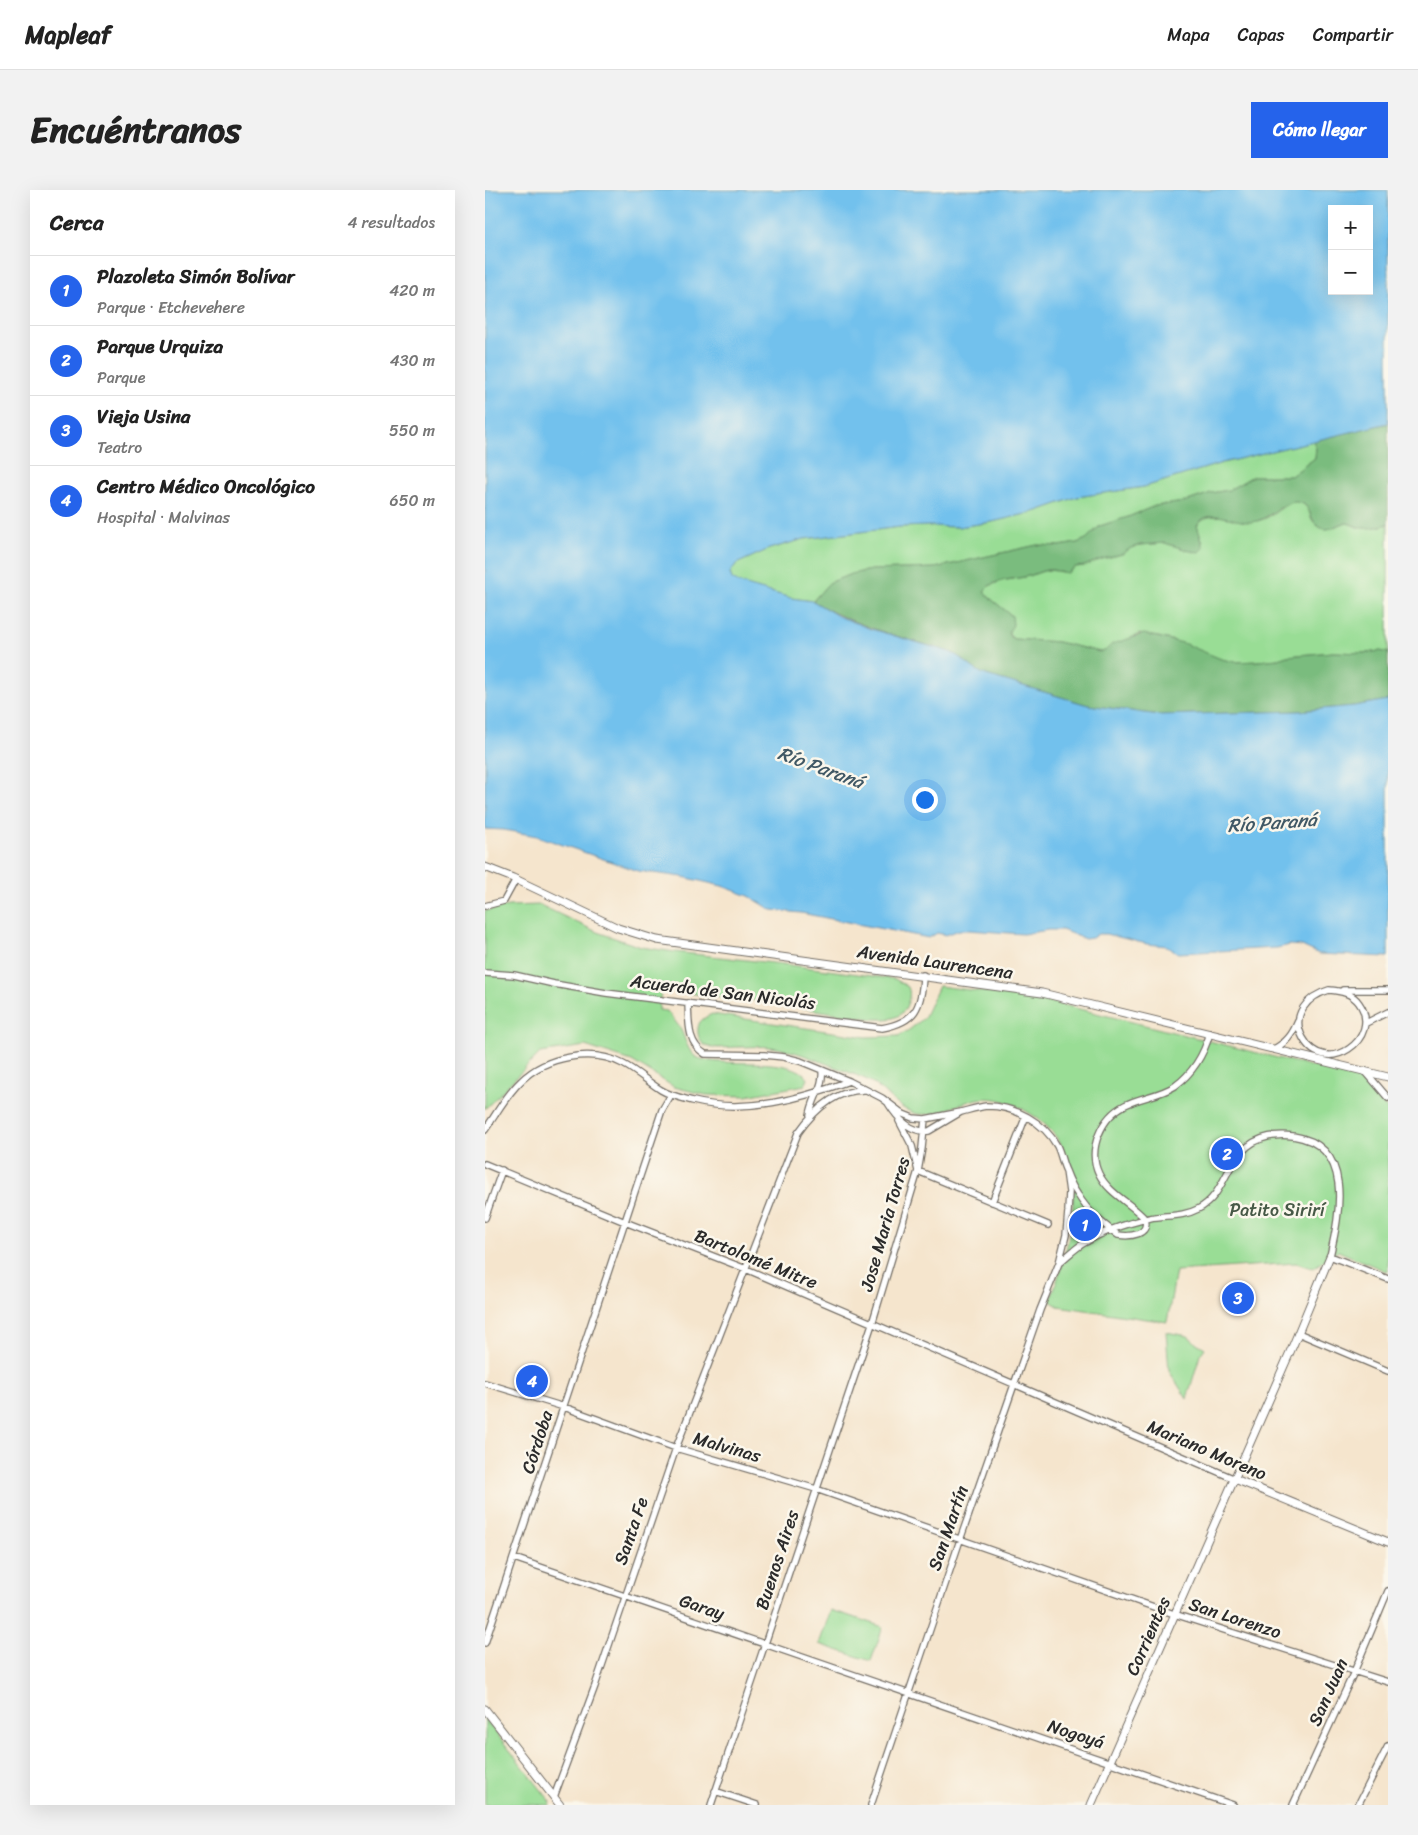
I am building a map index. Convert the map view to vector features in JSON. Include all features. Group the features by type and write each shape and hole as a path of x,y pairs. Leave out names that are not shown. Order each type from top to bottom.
{"street":[{"name":"Avenida Laurencena","path":"485,867 517,879 605,922 637,935 657,940 923,975 1042,993 1388,1077"},
{"path":"485,906 504,901 517,879"},
{"name":"Acuerdo de San Nicolás","path":"485,973 514,975 581,989 882,1028 906,1021 913,1014 919,1003 923,975"},
{"path":"1273,1049 1290,1037 1303,1008 1310,998 1319,992 1329,990 1388,990"},
{"path":"1300,1017 1299,1026 1302,1036 1314,1051 1332,1055 1350,1049 1361,1035 1366,1023 1363,1008 1357,1000 1341,990"},
{"path":"688,1003 693,1044 705,1054 784,1056 849,1081 882,1098 903,1114 925,1119 986,1106 999,1107 1026,1116 1042,1126 1051,1137 1061,1155 1075,1190 1092,1215 1112,1231 1124,1236 1142,1232 1147,1224 1145,1219 1133,1207 1112,1191 1099,1173 1095,1160 1097,1138 1114,1112 1123,1106 1161,1093 1175,1086 1183,1079 1201,1057 1210,1033"},
{"path":"1366,1023 1388,1012"},
{"path":"485,1130 511,1091 521,1080 534,1069 569,1057 601,1057 615,1060 671,1095 717,1106 761,1105 816,1093 849,1081"},
{"path":"811,1115 816,1093 821,1084 822,1071"},
{"path":"1365,1071 1388,1098"},
{"path":"811,1115 826,1103 848,1091 866,1090"},
{"name":"Córdoba","path":"485,1640 663,1110 671,1095"},
{"path":"888,1103 912,1146 918,1171 1048,1225"},
{"path":"897,1117 912,1128 923,1132 929,1131 961,1112"},
{"name":"Santa Fe","path":"553,1801 595,1686 676,1448 798,1133 811,1115"},
{"path":"992,1202 1026,1116"},
{"path":"923,1132 925,1119"},
{"name":"Jose Maria Torres","path":"872,1324 918,1171 923,1132"},
{"path":"1059,1263 1086,1242 1112,1231 1145,1219 1186,1214 1199,1209 1218,1192 1238,1154 1265,1137 1279,1135 1313,1142 1321,1148 1334,1166 1339,1186 1338,1220 1330,1256 1388,1278"},
{"name":"Bartolomé Mitre","path":"485,1164 625,1222 746,1269 1015,1384"},
{"path":"485,1218 502,1170"},
{"name":"San Martín","path":"871,1805 960,1540 1040,1310 1059,1263 1066,1235 1068,1212 1069,1192 1066,1171"},
{"name":"Corrientes","path":"1091,1805 1235,1479 1330,1256"},
{"name":"Buenos Aires","path":"711,1805 872,1324"},
{"path":"1298,1333 1388,1371"},
{"name":"Malvinas","path":"485,1383 564,1407 676,1448 816,1489 960,1540"},
{"name":"Mariano Moreno","path":"1015,1384 1235,1479 1388,1542"},
{"name":"San Lorenzo","path":"960,1540 1174,1614 1388,1682"},
{"name":"Garay","path":"514,1558 908,1694"},
{"name":"San Juan","path":"1293,1805 1388,1591"},
{"name":"Nogoyá","path":"908,1694 1109,1761 1233,1805"},
{"path":"485,1709 553,1801 560,1805"},
{"path":"1358,1805 1388,1746"},
{"path":"715,1791 757,1805"}],"green space":[{"path":"1388,423 1388,524 1360,528 1347,523 1326,529 1315,523 1305,505 1296,502 1286,505 1258,521 1244,522 1215,516 1202,519 1197,525 1204,548 1200,552 1190,551 1165,543 1140,545 1122,554 1075,567 1067,573 1052,570 1044,571 997,582 984,591 1012,616 1013,625 1008,633 1014,639 1058,642 1100,652 1105,651 1112,644 1144,634 1183,643 1221,659 1235,662 1333,652 1366,653 1380,651 1388,653 1388,700 1354,706 1299,711 1159,715 1088,705 986,675 950,652 862,625 813,601 829,583 851,574 871,570 935,568 1037,545 1059,546 1077,543 1086,539 1100,526 1155,506 1185,502 1211,493 1229,490 1253,476 1291,476 1315,458 1316,448 1313,441"},
{"path":"1313,441 1316,448 1315,458 1291,476 1253,476 1229,490 1211,493 1185,502 1155,506 1100,526 1086,539 1077,543 1059,546 1037,545 935,568 871,570 851,574 829,583 813,601 791,598 739,583 732,579 730,573 736,564 769,549 804,539 900,527 959,527 992,522 1034,512 1077,497 1144,487 1222,463"},
{"path":"1294,501 1305,505 1313,522 1325,529 1346,523 1365,528 1388,524 1388,653 1380,651 1366,653 1333,652 1235,662 1221,659 1174,641 1139,634 1112,644 1105,651 1100,652 1058,642 1014,639 1009,632 1012,616 984,591 987,587 1001,581 1049,570 1062,572 1071,570 1075,567 1122,554 1140,545 1165,543 1195,552 1203,543 1197,525 1202,520 1216,516 1258,521"},
{"path":"540,905 597,932 641,947 895,979 908,987 909,999 900,1015 887,1019 873,1019 758,1001 661,990 659,1010 667,1011 673,1018 693,1055 696,1057 721,1062 773,1064 788,1067 800,1071 808,1079 805,1085 746,1096 706,1095 674,1087 632,1061 585,1046 540,1053 485,1109 485,911 508,906"},
{"name":"Patito Sirirí","path":"939,986 1039,999 1363,1079 1388,1110 1388,1272 1338,1251 1313,1268 1296,1263 1176,1271 1167,1322 1058,1306 1050,1301 1071,1227 1072,1176 1065,1152 1052,1131 1031,1114 1006,1102 985,1098 935,1113 917,1114 900,1106 873,1083 813,1059 788,1050 770,1047 709,1047 700,1041 698,1033 700,1022 712,1014 866,1037 898,1036 924,1018"},
{"path":"1166,1332 1188,1336 1205,1348 1200,1355 1187,1399 1169,1371"},
{"path":"831,1610 883,1627 871,1661 819,1644"},
{"path":"485,1719 551,1802 550,1805 485,1805"}],"water":[{"name":"Río Paraná","path":"485,190 1388,190 1388,423 1222,463 1144,487 1077,497 1034,512 992,522 959,527 900,527 804,539 769,549 736,564 730,573 732,579 739,583 791,598 813,601 838,616 871,629 950,652 986,675 1088,705 1159,715 1299,711 1354,706 1388,700 1388,957 1319,954 1302,946 1290,945 1277,948 1178,953 1167,946 1147,944 1106,934 1098,934 1092,938 1085,939 1062,930 1023,934 959,930 946,935 937,933 929,938 801,913 772,910 749,896 722,886 683,877 638,871 537,836 504,830 485,829"}],"place":[{"name":"Parque Urquiza","path":"1227,1154"},
{"name":"Plazoleta Simón Bolívar","path":"1085,1225"},
{"name":"Vieja Usina","path":"1238,1298"},
{"name":"Centro Médico Oncológico","path":"532,1381"}]}
